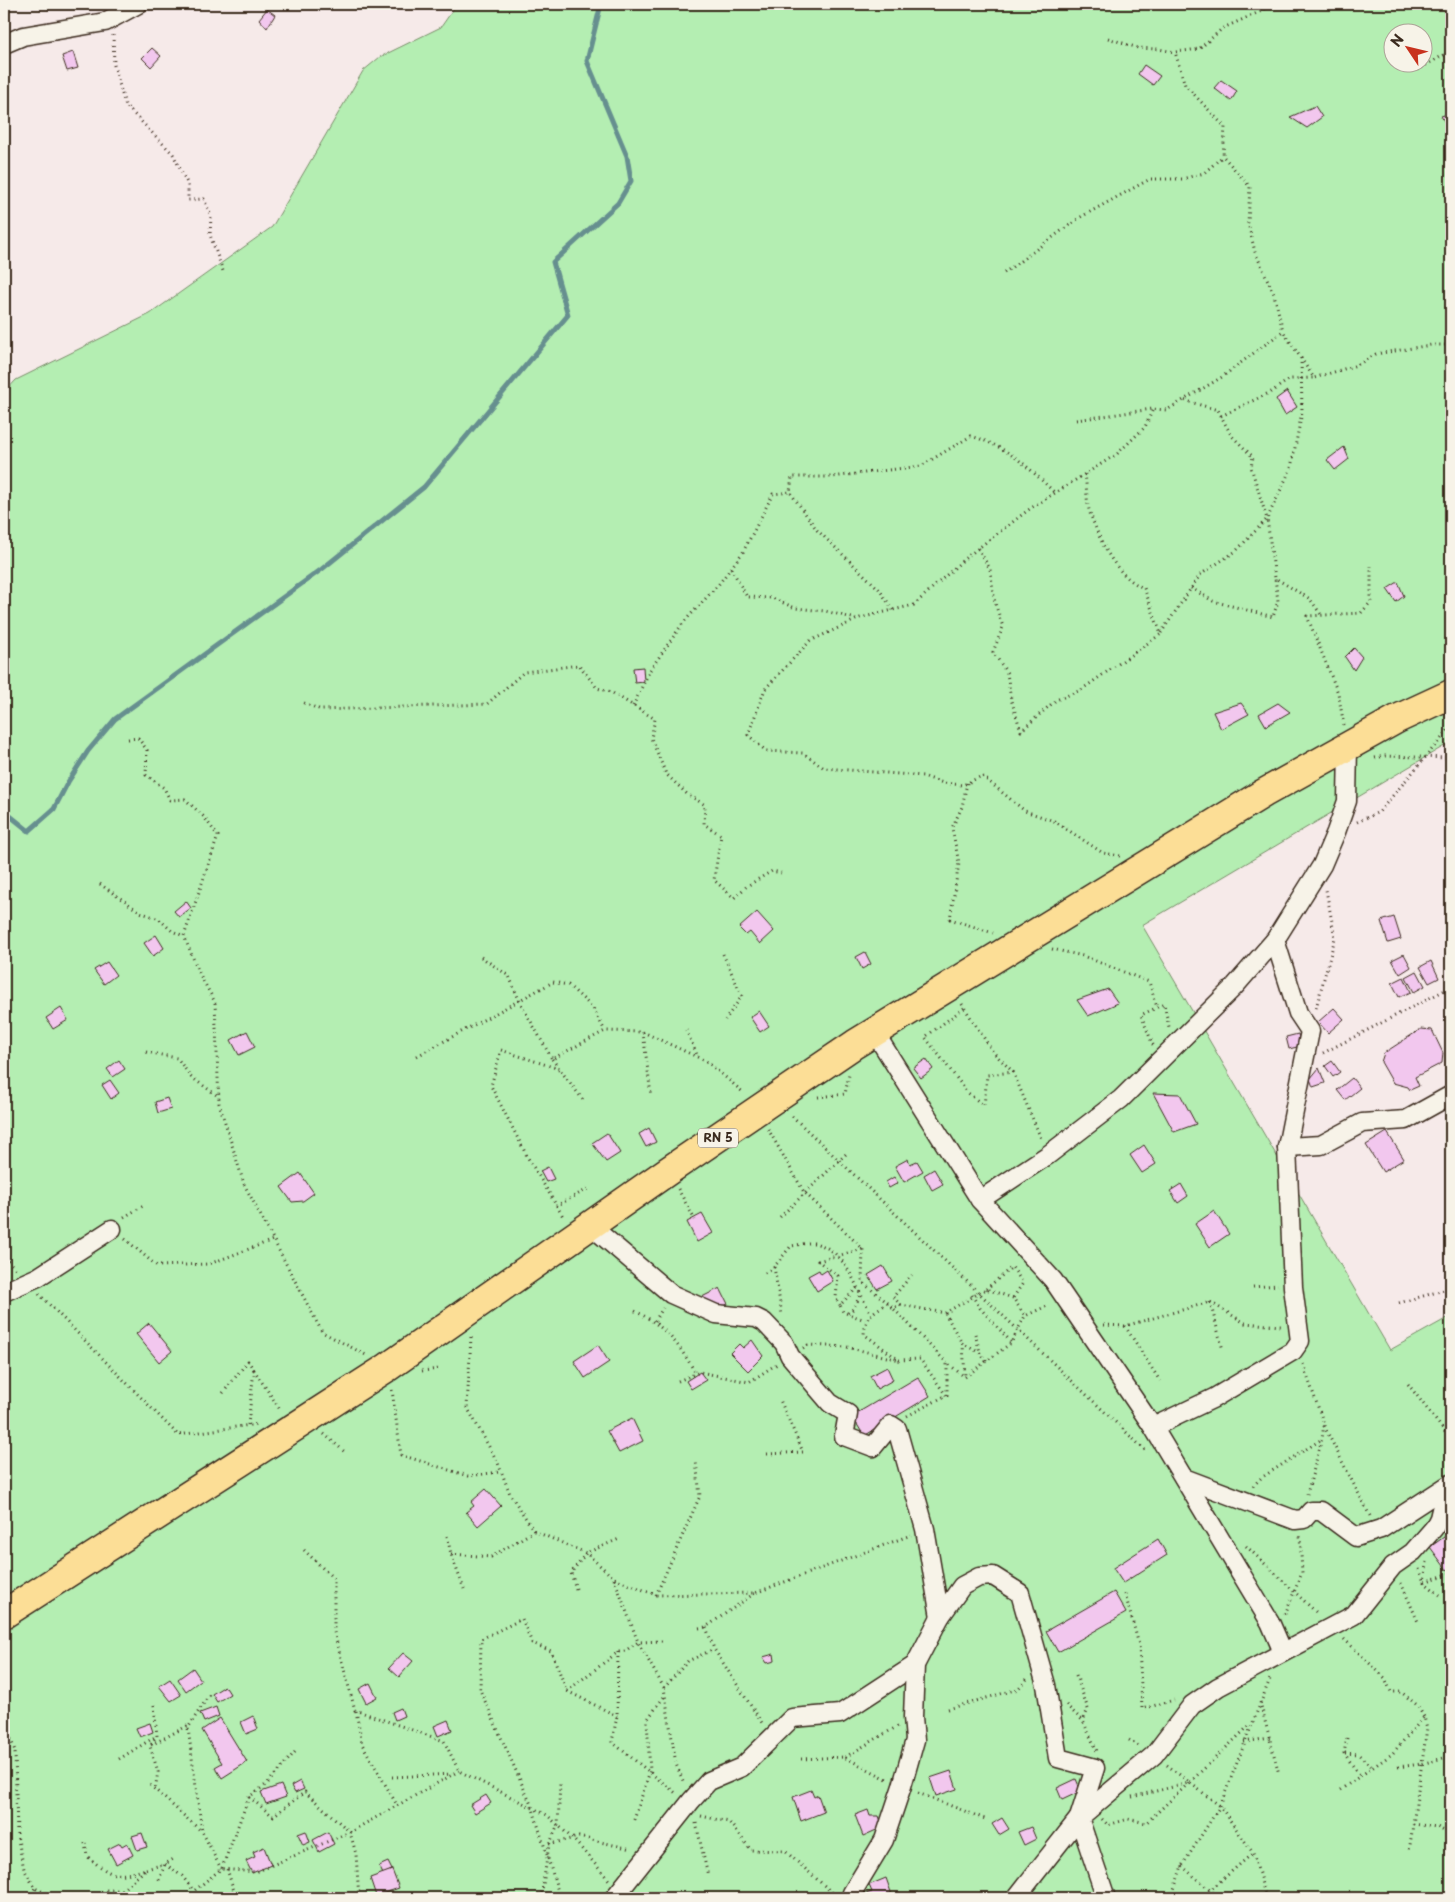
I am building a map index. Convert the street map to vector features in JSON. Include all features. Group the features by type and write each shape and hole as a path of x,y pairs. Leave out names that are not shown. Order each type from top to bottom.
{"main road":[{"name":"RN 5","path":"4,1614 388,1367 472,1306 668,1170 948,986 1155,860 1348,755 1407,713 1451,694"}],"street":[{"path":"4,44 23,36 113,20 138,4"},
{"path":"980,1200 1048,1155 1121,1098 1234,986 1275,940 1322,865 1336,832 1347,801 1348,755"},
{"path":"1153,1427 1214,1398 1298,1347 1300,1341 1293,1287 1287,1147 1310,1031 1298,1013 1275,940"},
{"path":"875,1033 980,1200 1053,1280 1153,1427 1270,1622 1283,1652"},
{"path":"1287,1147 1321,1145 1362,1123 1406,1120 1451,1095"},
{"path":"4,1292 28,1283 112,1229"},
{"path":"582,1231 671,1294 716,1314 756,1318 764,1322 830,1403 848,1414 844,1436 873,1447 892,1425 900,1435 925,1529 940,1617"},
{"path":"1184,1478 1295,1520 1304,1520 1311,1512 1321,1511 1356,1537 1381,1528 1420,1501 1448,1486"},
{"path":"1016,1898 1086,1812 1154,1755 1192,1705 1218,1687 1354,1615 1393,1566 1413,1552 1436,1523 1448,1486"},
{"path":"853,1896 884,1840 914,1746 915,1665 940,1617 962,1586 979,1577 993,1576 1006,1582 1020,1593 1046,1685 1058,1758 1095,1768 1086,1812 1106,1898"},
{"path":"617,1895 648,1853 709,1782 742,1767 792,1718 840,1714 849,1710 915,1665"}],"path":[{"path":"1108,38 1138,48 1175,52 1199,49 1224,28 1264,10 1265,4"},
{"path":"113,20 114,65 125,105 173,154 188,185 188,200 204,199 211,216 210,235 223,271"},
{"path":"1432,62 1451,51"},
{"path":"1004,273 1079,218 1150,179 1182,179 1204,173 1223,156 1225,127 1185,86 1175,52"},
{"path":"1223,156 1250,187 1248,223 1255,252 1274,294 1283,331 1314,378"},
{"path":"1076,420 1153,409 1167,410 1222,377 1283,331"},
{"path":"1221,416 1271,392 1290,379 1303,380 1314,378 1357,365 1376,354 1430,344 1451,345"},
{"path":"978,548 990,569 995,603 1002,627 993,652 1007,673 1011,699 1021,731 1056,700 1080,690 1161,634 1200,575 1236,551 1267,519 1291,468 1302,412 1303,380 1301,358"},
{"path":"1183,400 1218,410 1231,434 1253,457 1252,467 1267,519 1278,601 1273,617 1213,601 1191,588"},
{"path":"1153,409 1145,427 1117,454 1031,508 978,548 914,605 857,619 810,641 765,689 748,735 766,751 803,753 824,768 923,776 943,784 967,783 982,776 1025,810 1054,821 1102,854 1155,860"},
{"path":"893,610 879,589 818,530 790,492 792,477 832,477 921,466 971,436 994,443 1020,460 1055,493"},
{"path":"1085,474 1090,512 1112,562 1134,584 1144,588 1161,634"},
{"path":"633,706 650,670 683,623 718,585 743,552 773,494 790,492"},
{"path":"1371,566 1371,602 1360,614 1307,616 1338,693 1348,755 1451,758"},
{"path":"731,568 747,597 772,598 795,608 826,611 857,619"},
{"path":"1275,578 1310,599 1322,616"},
{"path":"304,703 321,710 486,704 524,672 579,665 598,688 611,692 655,719 651,738 666,774 687,794 705,805 704,824 721,835 714,880 734,898 747,886 772,872 780,873"},
{"path":"1336,832 1379,812 1451,726"},
{"path":"128,739 138,738 147,750 146,775 164,788 170,800 185,799 204,817 218,836 184,936 200,975 215,1002 218,1096 244,1184 322,1332 388,1367 401,1455 468,1476 500,1472"},
{"path":"967,783 962,807 952,828 959,863 950,919 1020,942 1083,956 1149,982 1156,1008"},
{"path":"1310,1031 1335,938 1322,865"},
{"path":"100,884 140,912 159,918 172,931 184,936"},
{"path":"723,954 742,996 724,1020"},
{"path":"481,957 509,976 520,1002 552,1059 583,1100"},
{"path":"418,1056 520,1002 553,982 568,985 592,1008 605,1030"},
{"path":"948,986 993,1052 1013,1072 1048,1155"},
{"path":"1319,1055 1451,987"},
{"path":"1159,1059 1141,1015 1164,1004 1169,1022 1169,1042 1172,1046"},
{"path":"964,1008 926,1036 968,1093 984,1106 987,1075 1013,1072"},
{"path":"552,1059 605,1030 643,1032 706,1061 746,1095 755,1112 769,1130 804,1192 864,1250 862,1282 888,1303 890,1308 947,1363 965,1377"},
{"path":"686,1030 698,1058"},
{"path":"643,1032 651,1095"},
{"path":"559,1069 501,1050 491,1086 528,1158 556,1206 582,1231"},
{"path":"146,1052 177,1058 191,1077 218,1096"},
{"path":"792,1116 1146,1452"},
{"path":"780,1217 848,1152"},
{"path":"668,1170 695,1220"},
{"path":"556,1206 588,1190"},
{"path":"143,1206 116,1223 112,1229 157,1266 209,1264 274,1240"},
{"path":"765,1273 774,1267 791,1246 817,1243 838,1256 852,1275 860,1295 871,1313"},
{"path":"864,1250 818,1261 838,1276 836,1298 843,1312 865,1320"},
{"path":"4,1257 178,1435 264,1424"},
{"path":"774,1267 787,1349"},
{"path":"890,1308 901,1305 946,1313 972,1295 986,1289 1012,1267 1023,1283 1013,1298"},
{"path":"901,1305 894,1297 912,1275"},
{"path":"965,1377 1012,1342 1025,1316 1049,1306 1052,1289 1049,1285 1053,1280"},
{"path":"1253,1286 1276,1285 1293,1287"},
{"path":"840,1305 857,1288"},
{"path":"1399,1303 1451,1288"},
{"path":"986,1289 1013,1298 1025,1316"},
{"path":"848,1313 853,1309 860,1295"},
{"path":"972,1295 980,1308 1012,1342"},
{"path":"1210,1302 1222,1350"},
{"path":"1160,1381 1125,1326 1210,1302 1245,1323 1264,1326"},
{"path":"888,1303 871,1313 865,1320 864,1334 900,1360"},
{"path":"472,1306 467,1407 498,1463 510,1494 534,1531 586,1553 614,1578 656,1595 755,1593"},
{"path":"635,1311 655,1321 679,1345 695,1372"},
{"path":"946,1313 962,1343 965,1377"},
{"path":"975,1334 980,1353"},
{"path":"962,1343 980,1353 987,1362"},
{"path":"678,1381 695,1372 700,1372 749,1382 787,1349 808,1345 847,1347 900,1360 920,1359 947,1395"},
{"path":"1298,1347 1324,1424 1369,1515 1381,1528"},
{"path":"223,1393 248,1361 300,1424 346,1453"},
{"path":"947,1363 947,1395"},
{"path":"248,1425 254,1370"},
{"path":"1408,1384 1451,1440"},
{"path":"892,1425 947,1395"},
{"path":"767,1454 803,1452 780,1400"},
{"path":"1324,1424 1324,1432"},
{"path":"1241,1500 1261,1478 1322,1439"},
{"path":"656,1595 700,1496 696,1461"},
{"path":"699,1628 706,1627 755,1593 872,1551 925,1529"},
{"path":"451,1554 491,1557 534,1531"},
{"path":"447,1536 451,1554 464,1589"},
{"path":"576,1589 572,1573 586,1553 618,1539"},
{"path":"1240,1541 1320,1616"},
{"path":"304,1550 334,1579 334,1632 356,1710 362,1744 397,1805"},
{"path":"1413,1552 1424,1582 1451,1573"},
{"path":"614,1578 638,1642 664,1688 676,1764 691,1801"},
{"path":"1125,1594 1139,1645 1142,1710"},
{"path":"560,1898 548,1851 533,1809 480,1690 481,1639 522,1619 532,1643 552,1651 567,1691 616,1716"},
{"path":"706,1627 714,1649 770,1739"},
{"path":"1341,1637 1385,1678 1390,1692 1401,1692 1416,1705 1424,1716 1427,1728 1409,1852"},
{"path":"567,1691 618,1652 625,1651 638,1642 663,1640"},
{"path":"664,1688 688,1661 714,1649"},
{"path":"618,1652 616,1716 612,1742 680,1796 691,1801"},
{"path":"1171,1898 1182,1866 1220,1806 1259,1701 1283,1652"},
{"path":"948,1709 1018,1689 1040,1665"},
{"path":"1076,1675 1088,1708 1083,1721"},
{"path":"1046,1685 1083,1721 1100,1755"},
{"path":"634,1820 650,1771 647,1720 666,1694"},
{"path":"209,1695 188,1728 202,1832 221,1869"},
{"path":"1259,1701 1279,1774"},
{"path":"150,1746 157,1736 154,1705"},
{"path":"356,1710 444,1741 459,1771 546,1815 558,1825 574,1840 617,1895"},
{"path":"1340,1790 1371,1766 1392,1754 1424,1716"},
{"path":"844,1757 913,1717"},
{"path":"4,1720 15,1751 19,1844 24,1868 35,1888 56,1898"},
{"path":"150,1746 192,1723 188,1728"},
{"path":"1086,1812 1108,1825 1128,1819 1146,1823 1251,1724"},
{"path":"119,1759 157,1736"},
{"path":"1244,1742 1270,1738"},
{"path":"1347,1738 1344,1753 1360,1776"},
{"path":"1129,1740 1154,1755 1220,1806 1253,1853 1266,1898"},
{"path":"150,1746 158,1772 155,1790"},
{"path":"189,1898 194,1891 221,1869 249,1797 267,1784 295,1752"},
{"path":"1344,1753 1358,1754 1371,1766"},
{"path":"1398,1768 1451,1756"},
{"path":"221,1869 256,1872 350,1832 459,1771"},
{"path":"392,1777 454,1774"},
{"path":"541,1898 549,1845 558,1825 560,1783"},
{"path":"1128,1798 1190,1783"},
{"path":"150,1785 202,1832"},
{"path":"249,1797 273,1816 305,1792 350,1832 356,1854 359,1898"},
{"path":"708,1876 694,1814 729,1822 751,1850 785,1851 838,1898 853,1896"},
{"path":"1413,1824 1437,1827 1451,1835"},
{"path":"549,1845 580,1837 648,1853"},
{"path":"85,1843 87,1856 102,1870 122,1876 165,1864 175,1858"},
{"path":"1196,1898 1202,1897 1211,1890 1253,1853"},
{"path":"165,1864 182,1876 194,1891"},
{"path":"160,1880 165,1864"},
{"path":"1182,1866 1219,1898"},
{"path":"93,1898 106,1890 122,1890 146,1869"},
{"path":"227,1869 234,1891"},
{"path":"28,1898 35,1888"}],"green space":[{"path":"457,4 1451,4 1451,742 1142,925 1390,1350 1451,1316 1451,1898 4,1898 4,393 16,380 150,314 272,227 363,71 380,57 441,27"}],"building":[{"path":"267,9 275,15 267,28 259,19"},
{"path":"152,48 161,56 151,67 142,58"},
{"path":"73,52 78,68 67,71 62,56"},
{"path":"1144,65 1160,76 1153,85 1138,74"},
{"path":"1221,80 1237,91 1231,101 1214,88"},
{"path":"1315,106 1322,117 1307,128 1290,117"},
{"path":"1451,113 1451,132 1441,116"},
{"path":"1287,391 1297,407 1285,415 1276,399"},
{"path":"1344,447 1349,459 1335,470 1327,460"},
{"path":"1398,582 1404,596 1396,602 1387,589"},
{"path":"1354,648 1362,657 1354,670 1345,657"},
{"path":"643,667 644,682 635,683 633,668"},
{"path":"1241,703 1249,714 1221,729 1213,712"},
{"path":"1278,703 1290,712 1266,726 1259,714"},
{"path":"186,901 191,908 179,917 174,911"},
{"path":"757,912 774,931 760,944 750,932 746,935 739,928"},
{"path":"1394,917 1401,939 1388,943 1381,921"},
{"path":"156,935 164,948 153,956 144,943"},
{"path":"865,952 871,964 862,969 856,957"},
{"path":"1404,954 1411,967 1400,974 1392,960"},
{"path":"1431,961 1439,978 1429,983 1420,967"},
{"path":"107,962 116,975 104,984 94,970"},
{"path":"1417,971 1425,986 1414,992 1406,977"},
{"path":"1404,977 1411,992 1399,997 1392,983"},
{"path":"1108,989 1118,1003 1088,1016 1077,1000"},
{"path":"61,1008 68,1020 53,1029 46,1018"},
{"path":"1334,1008 1344,1019 1328,1033 1318,1022"},
{"path":"759,1011 769,1026 760,1032 750,1017"},
{"path":"1421,1029 1432,1030 1443,1053 1442,1063 1415,1077 1419,1086 1410,1090 1408,1087 1393,1083 1381,1062 1384,1053"},
{"path":"247,1031 255,1047 239,1055 231,1040"},
{"path":"1298,1034 1301,1046 1289,1049 1286,1037"},
{"path":"926,1059 933,1069 921,1078 913,1068"},
{"path":"119,1060 125,1069 113,1077 107,1069"},
{"path":"1332,1061 1340,1072 1333,1077 1325,1066"},
{"path":"1319,1068 1325,1083 1313,1087 1310,1079"},
{"path":"1352,1078 1360,1088 1345,1100 1337,1090"},
{"path":"110,1080 119,1093 111,1099 102,1085"},
{"path":"1153,1093 1180,1094 1196,1124 1174,1132"},
{"path":"167,1098 171,1109 158,1113 155,1102"},
{"path":"649,1128 656,1142 646,1147 639,1134"},
{"path":"1387,1132 1404,1159 1383,1172 1366,1145"},
{"path":"607,1133 620,1153 606,1162 592,1143"},
{"path":"1144,1145 1156,1164 1142,1173 1130,1155"},
{"path":"908,1159 910,1164 917,1161 923,1171 904,1182 895,1166"},
{"path":"548,1167 554,1179 546,1182 540,1171"},
{"path":"934,1169 943,1184 932,1190 924,1175"},
{"path":"300,1173 314,1193 303,1201 292,1202 281,1187"},
{"path":"894,1177 898,1183 889,1188 886,1182"},
{"path":"1181,1184 1188,1196 1178,1203 1170,1191"},
{"path":"1214,1211 1229,1234 1210,1247 1195,1224"},
{"path":"702,1214 713,1233 697,1242 687,1222"},
{"path":"883,1266 892,1281 877,1289 868,1275"},
{"path":"819,1270 821,1274 827,1270 833,1281 817,1291 808,1276"},
{"path":"720,1288 728,1304 708,1314 700,1298"},
{"path":"149,1323 172,1351 159,1362 136,1334"},
{"path":"752,1340 763,1356 748,1371 730,1353 739,1344 743,1348"},
{"path":"598,1345 609,1362 585,1378 574,1361"},
{"path":"887,1367 893,1380 877,1389 870,1376"},
{"path":"700,1372 706,1380 691,1389 686,1381"},
{"path":"918,1377 930,1396 864,1436 852,1416"},
{"path":"632,1418 643,1441 619,1453 607,1431"},
{"path":"486,1489 501,1506 478,1526 466,1512 474,1506 471,1502"},
{"path":"1451,1532 1451,1567 1447,1570 1430,1547"},
{"path":"1158,1539 1167,1555 1123,1583 1113,1568"},
{"path":"1114,1592 1126,1613 1058,1652 1046,1631"},
{"path":"403,1653 413,1661 399,1677 389,1668"},
{"path":"774,1654 775,1661 767,1663 763,1657"},
{"path":"193,1668 201,1680 186,1691 178,1679"},
{"path":"170,1679 181,1695 171,1701 159,1686"},
{"path":"370,1683 377,1697 366,1703 359,1689"},
{"path":"225,1686 230,1694 217,1702 212,1694"},
{"path":"216,1707 219,1716 204,1722 200,1713"},
{"path":"401,1708 404,1716 395,1720 392,1712"},
{"path":"253,1716 258,1729 246,1734 241,1722"},
{"path":"220,1718 247,1762 222,1778 215,1767 222,1763 202,1730"},
{"path":"448,1720 452,1730 438,1736 434,1726"},
{"path":"150,1723 153,1732 140,1737 136,1728"},
{"path":"951,1771 957,1789 936,1796 930,1778"},
{"path":"1076,1779 1081,1791 1062,1800 1057,1788"},
{"path":"300,1781 304,1789 295,1793 291,1786"},
{"path":"281,1785 286,1797 266,1804 261,1792"},
{"path":"811,1790 814,1797 818,1795 824,1812 801,1821 793,1797"},
{"path":"486,1795 491,1803 475,1813 470,1805"},
{"path":"868,1810 870,1816 879,1816 883,1827 863,1836 855,1815"},
{"path":"1002,1818 1009,1829 999,1835 992,1824"},
{"path":"1031,1827 1036,1839 1024,1845 1018,1832"},
{"path":"306,1831 310,1842 303,1845 298,1834"},
{"path":"328,1832 334,1844 319,1852 313,1840"},
{"path":"142,1833 147,1847 137,1850 132,1836"},
{"path":"120,1843 122,1846 127,1843 133,1855 116,1864 108,1849"},
{"path":"264,1847 271,1865 252,1873 246,1861 255,1857 253,1852"},
{"path":"388,1862 392,1870 383,1874 379,1866"},
{"path":"392,1870 399,1888 376,1896 370,1878"},
{"path":"886,1878 893,1898 865,1898 863,1895 872,1892 869,1885"}],"waterway":[{"path":"4,811 29,831 54,809 68,782 88,751 115,719 322,569 424,487 568,315 553,262 618,203 631,181 627,156 587,61 601,4"}]}
